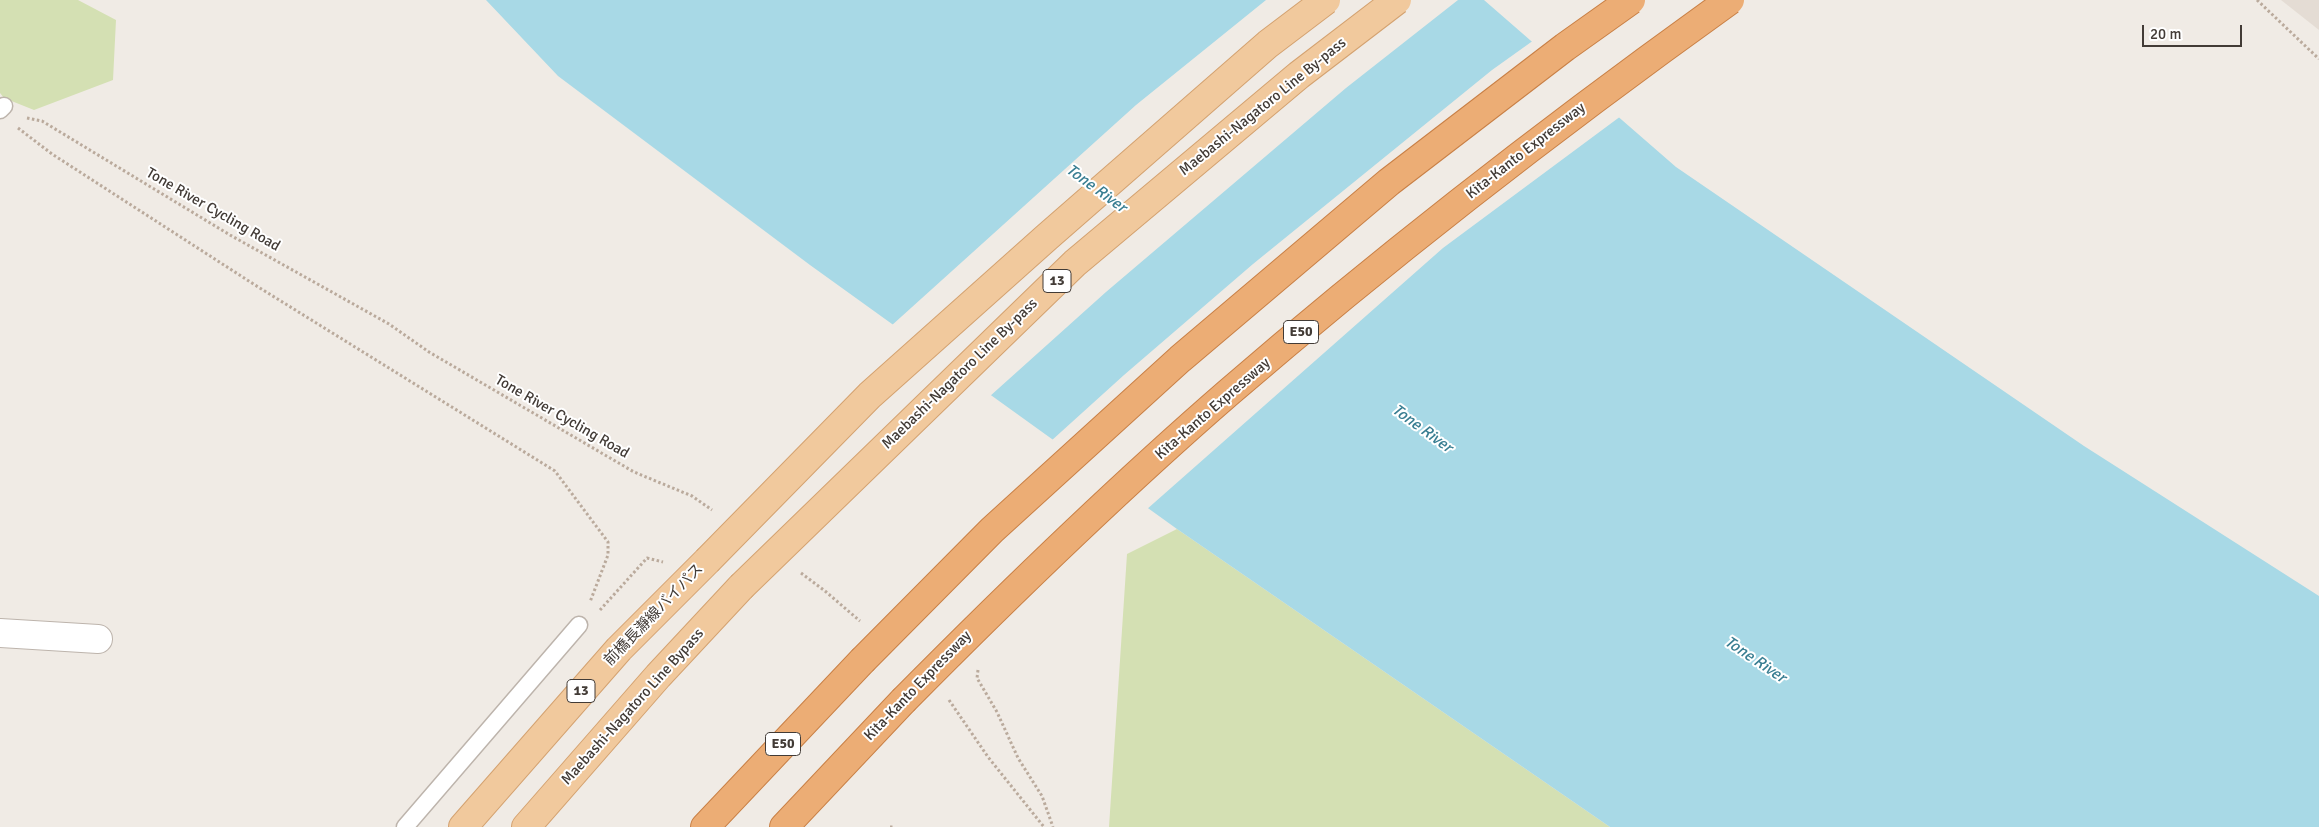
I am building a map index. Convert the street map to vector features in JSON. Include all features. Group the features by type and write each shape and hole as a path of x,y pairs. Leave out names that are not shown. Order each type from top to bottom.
{"highway":[{"name":"E50","path":"705,827 862,661 992,530 1180,359 1389,182 1565,47 1631,0"},
{"name":"Kita-Kanto Expressway","path":"784,827 903,701 1033,570 1228,394 1428,228 1606,89 1730,0"}],"main road":[{"name":"前橋長瀞線バイパス","path":"462,827 619,649 870,395 1047,237 1254,57 1326,0"},
{"name":"Maebashi-Nagatoro Line By-pass","path":"740,588 1075,263 1299,75 1396,0"},
{"name":"Maebashi-Nagatoro Line Bypass","path":"526,827 658,676 740,588"}],"street":[{"path":"0,633 98,639"}],"lane":[{"path":"405,827 579,625"}],"path":[{"path":"2257,0 2319,59"},
{"name":"Tone River Cycling Road","path":"25,118 42,121 230,235 390,324 429,352 634,472 692,496 716,513"},
{"path":"15,126 52,154 255,285 555,471 608,542 608,555 604,567 579,625"},
{"path":"603,607 647,558 665,563"},
{"path":"794,569 825,591 862,623"},
{"path":"978,667 977,678 997,712 1018,758 1042,796 1053,827"},
{"path":"944,694 988,757 1044,827"}],"shaded area":[{"path":"2281,0 2319,0 2319,30"}],"green space":[{"path":"0,0 78,0 116,20 113,80 34,110 4,98 0,93"},
{"path":"1177,529 1610,827 1109,827 1127,554"}],"water":[{"name":"Tone River","path":"486,0 1484,0 1676,167 2084,446 2319,596 2319,827 1610,827 1177,529 810,265 558,76"}],"pier":[{"path":"1266,0 1458,0 1346,88 1106,292 989,397 891,326 1136,105"},
{"path":"1534,40 1621,116 1443,248 1146,510 1051,441 1124,375 1253,264 1492,70"}]}
